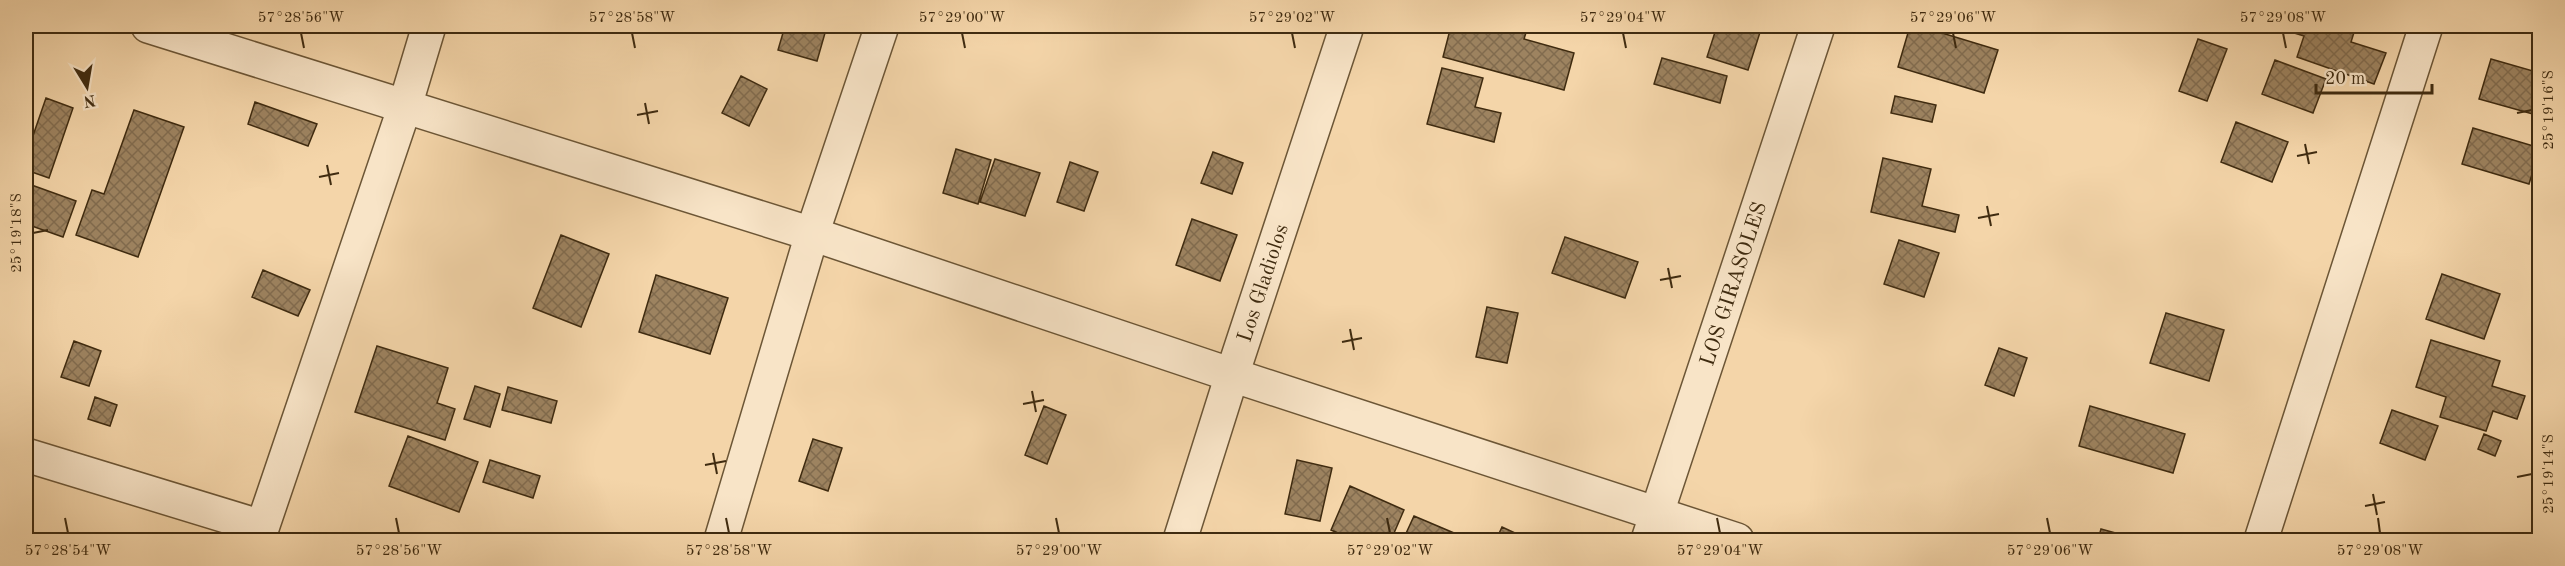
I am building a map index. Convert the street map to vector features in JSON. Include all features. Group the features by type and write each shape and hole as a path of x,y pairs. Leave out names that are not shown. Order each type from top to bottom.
{"street":[{"path":"148,26 812,234 1232,375 1652,527 1737,540"},
{"path":"26,455 260,534 405,106 429,26"},
{"path":"720,540 812,234 882,26"},
{"name":"Los Gladiolos","path":"1180,540 1347,26"},
{"name":"LOS GIRASOLES","path":"1652,527 1818,26"},
{"path":"2261,540 2426,26"}],"building":[{"path":"785,26 827,26 817,61 778,50"},
{"path":"1120,26 1142,26 1140,32"},
{"path":"1451,26 1528,26 1524,39 1574,53 1564,90 1443,57"},
{"path":"1717,26 1762,26 1748,70 1707,57"},
{"path":"1910,26 1919,26 1998,50 1984,93 1898,67"},
{"path":"2272,26 2356,26 2351,42 2386,53 2374,84 2297,57 2304,36"},
{"path":"2198,39 2227,49 2207,101 2179,91"},
{"path":"1662,58 1727,76 1720,103 1654,84"},
{"path":"2491,59 2540,73 2540,116 2479,99"},
{"path":"2275,60 2326,79 2313,113 2262,94"},
{"path":"1442,68 1483,78 1475,107 1501,113 1494,142 1427,124"},
{"path":"741,76 767,89 749,126 722,113"},
{"path":"1895,96 1936,105 1932,122 1891,113"},
{"path":"46,98 73,108 49,178 26,170 26,156"},
{"path":"255,102 317,124 308,146 248,124"},
{"path":"134,110 184,127 138,257 76,235 92,190 104,194"},
{"path":"2236,122 2288,142 2272,182 2221,162"},
{"path":"2473,128 2540,148 2529,184 2462,164"},
{"path":"956,149 991,160 978,204 943,193"},
{"path":"1213,152 1243,163 1232,194 1201,183"},
{"path":"1883,158 1931,169 1922,206 1959,215 1955,232 1871,212"},
{"path":"995,159 1040,173 1025,216 980,202"},
{"path":"1070,162 1098,172 1084,211 1057,202"},
{"path":"26,183 76,201 63,237 26,224"},
{"path":"1192,219 1237,235 1220,281 1176,265"},
{"path":"561,235 609,254 581,327 533,308"},
{"path":"1565,237 1638,262 1625,298 1552,273"},
{"path":"1899,240 1939,253 1924,297 1884,284"},
{"path":"263,270 310,290 298,316 252,297"},
{"path":"2442,274 2500,294 2484,339 2426,319"},
{"path":"656,275 728,298 710,354 639,332"},
{"path":"1487,307 1518,313 1507,363 1476,357"},
{"path":"2166,313 2224,330 2209,381 2150,363"},
{"path":"2431,340 2500,361 2492,386 2525,396 2517,419 2493,411 2486,431 2440,417 2446,397 2416,387"},
{"path":"74,341 101,351 89,386 61,377"},
{"path":"377,346 448,368 437,403 455,409 445,440 355,412"},
{"path":"1999,348 2027,358 2014,396 1985,385"},
{"path":"475,386 500,394 490,427 464,419"},
{"path":"508,387 557,401 551,423 502,410"},
{"path":"95,397 117,405 110,426 88,419"},
{"path":"1044,406 1066,415 1047,464 1025,455"},
{"path":"2090,406 2185,434 2173,473 2079,446"},
{"path":"2392,410 2438,426 2425,460 2380,443"},
{"path":"2484,434 2501,441 2495,456 2478,449"},
{"path":"408,436 478,462 459,512 389,486"},
{"path":"813,439 842,448 828,491 799,481"},
{"path":"490,460 540,476 533,498 483,482"},
{"path":"1297,460 1332,468 1320,521 1285,514"},
{"path":"1350,486 1404,510 1391,540 1354,540 1331,530"},
{"path":"1414,516 1461,536 1459,540 1403,540"},
{"path":"1502,527 1530,540 1496,540"},
{"path":"2101,529 2141,540 2098,540"}]}
